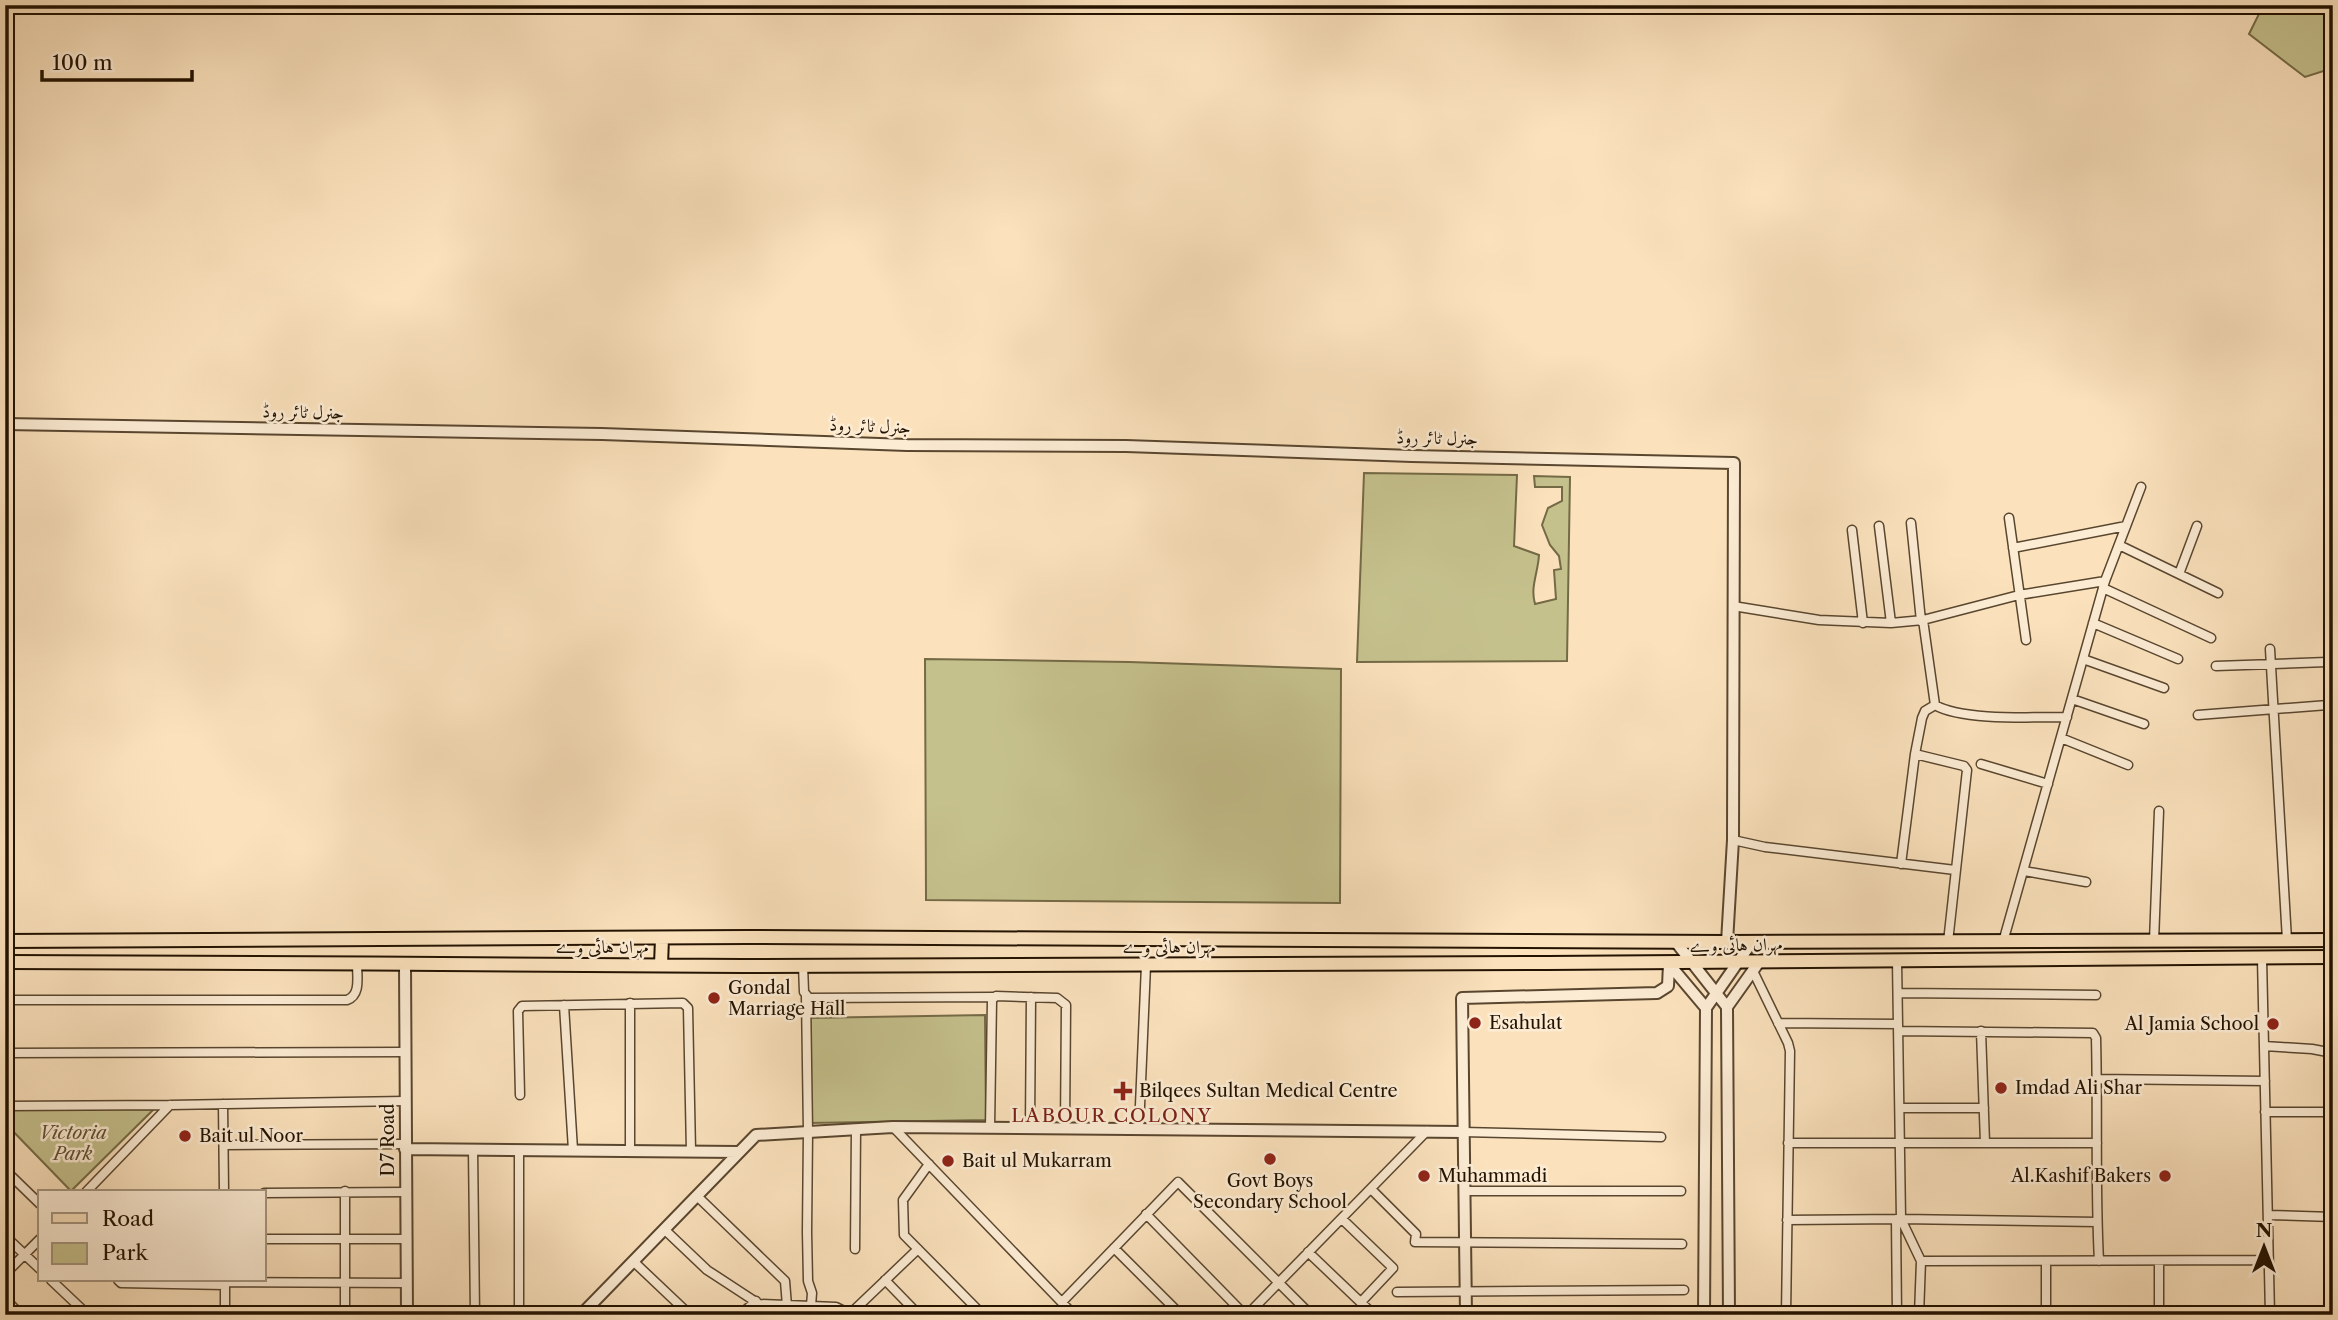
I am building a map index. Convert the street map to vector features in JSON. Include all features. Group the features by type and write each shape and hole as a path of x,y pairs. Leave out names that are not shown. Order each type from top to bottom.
{"main road":[{"name":"مہران ہائی وے","path":"5,941 662,938 1727,942 2333,940"},
{"path":"661,965 662,938"},
{"name":"مہران ہائی وے","path":"5,962 1146,965 1738,962 1756,967 1897,961 2333,957"}],"street":[{"name":"جنرل ٹائر روڈ","path":"5,424 602,434 907,445 1126,446 1734,463 1733,606"},
{"path":"2003,942 2104,584 2141,487"},
{"path":"2009,518 2026,640"},
{"path":"1911,523 1935,705"},
{"path":"1880,526 1891,623"},
{"path":"2013,548 2126,526"},
{"path":"2179,574 2197,526"},
{"path":"1852,530 1863,623"},
{"path":"2119,545 2218,593"},
{"path":"1727,942 1733,840 1733,606 1819,620 1891,623 1922,620 2019,595 2104,584 2211,638"},
{"path":"2093,623 2178,659"},
{"path":"2270,649 2287,940"},
{"path":"2083,659 2164,688"},
{"path":"2216,666 2327,662"},
{"path":"2072,699 2144,724"},
{"path":"1935,705 1945,710 1978,715 2067,717"},
{"path":"1901,864 1914,754 1922,718 1925,712 1935,705"},
{"path":"2198,715 2328,705"},
{"path":"2061,738 2128,765"},
{"path":"1914,754 1964,766 1967,770 1948,942"},
{"path":"1981,764 2048,784"},
{"path":"2154,941 2159,811"},
{"path":"1733,840 1765,847 1955,870"},
{"path":"2024,871 2086,882"},
{"path":"1675,941 1727,1007"},
{"path":"1704,1315 1706,1008 1752,942"},
{"path":"1899,1219 1921,1261 1920,1313 2270,1313 2262,958"},
{"path":"1897,961 1900,1108 1897,1315"},
{"path":"5,1000 347,1000 353,998 356,992 357,964"},
{"path":"1669,964 1706,1008"},
{"path":"1466,1315 1462,998 1657,993 1668,986 1669,964"},
{"name":"D7 Road","path":"405,965 407,1315"},
{"path":"803,965 806,996 808,1281 812,1293 811,1306"},
{"path":"1139,1129 1146,965"},
{"path":"1729,1315 1727,1007 1756,967"},
{"path":"1756,967 1790,1051 1786,1315"},
{"path":"1898,993 2096,995"},
{"path":"806,996 1031,997 1057,998 1063,1001 1066,1005 1065,1129"},
{"path":"990,1128 993,997"},
{"path":"1030,1128 1031,997"},
{"path":"630,1003 631,1151"},
{"path":"520,1096 520,1008 564,1004 683,1003 688,1008 691,1152"},
{"path":"564,1004 573,1150"},
{"path":"1778,1023 2093,1033 2096,1038 2099,1261"},
{"path":"1981,1031 1985,1143"},
{"path":"2264,1046 2333,1053"},
{"path":"5,1052 405,1052"},
{"path":"2097,1079 2265,1081"},
{"path":"5,1106 405,1101"},
{"path":"223,1104 224,1190"},
{"path":"92,1190 170,1105"},
{"path":"1900,1108 1983,1108"},
{"path":"2265,1112 2333,1112"},
{"path":"581,1315 755,1135 893,1127 1427,1131 1661,1137"},
{"path":"893,1127 1074,1315"},
{"path":"855,1249 856,1129"},
{"path":"1146,1214 1246,1315 1427,1131"},
{"path":"1788,1143 2097,1143"},
{"path":"224,1145 739,1152"},
{"path":"472,1149 475,1315"},
{"path":"519,1150 519,1315"},
{"path":"929,1164 903,1200 904,1235 983,1315"},
{"path":"5,1171 38,1202"},
{"path":"1062,1302 1178,1182 1311,1315"},
{"path":"1371,1189 1416,1234 1415,1242 1682,1244"},
{"path":"345,1191 345,1315"},
{"path":"1465,1191 1681,1191"},
{"path":"266,1194 406,1192"},
{"path":"697,1196 785,1281 787,1306"},
{"path":"2267,1215 2331,1217 2333,1205"},
{"path":"1342,1219 1393,1268 1362,1301"},
{"path":"1787,1220 2097,1222"},
{"path":"665,1230 707,1270 757,1303 836,1307 851,1314 918,1249"},
{"path":"5,1236 38,1267"},
{"path":"266,1239 406,1239"},
{"path":"5,1274 38,1241"},
{"path":"1114,1248 1181,1315"},
{"path":"1308,1252 1374,1315"},
{"path":"633,1261 690,1315"},
{"path":"1921,1261 2268,1261"},
{"path":"2046,1261 2046,1312"},
{"path":"2159,1261 2159,1313"},
{"path":"885,1280 919,1315"},
{"path":"53,1282 88,1315"},
{"path":"120,1282 406,1283"},
{"path":"225,1282 225,1315"},
{"path":"1397,1292 1684,1290"},
{"path":"5,1300 21,1315"},
{"path":"740,1315 757,1303"},
{"path":"757,1303 763,1315"}],"green space":[{"path":"2258,5 2333,5 2333,68 2305,77 2249,34 2260,12"},
{"path":"1364,473 1517,475 1514,546 1539,555 1534,586 1535,604 1556,599 1554,570 1561,569 1559,556 1550,545 1542,525 1548,508 1562,501 1562,487 1535,487 1534,476 1570,477 1567,661 1357,662"},
{"path":"925,659 1341,669 1340,903 926,900"},
{"path":"985,1015 986,1120 809,1123 808,1018"},
{"name":"Victoria Park","path":"154,1109 72,1190 5,1123 5,1110"}],"place":[{"name":"Gondal Marriage Hall","path":"714,998"},
{"name":"Esahulat","path":"1475,1023"},
{"name":"Al Jamia School","path":"2273,1024"},
{"name":"Imdad Ali Shar","path":"2001,1088"},
{"name":"Bilqees Sultan Medical Centre","path":"1123,1091"},
{"name":"Bait ul Noor","path":"185,1136"},
{"name":"Govt Boys Secondary School","path":"1270,1159"},
{"name":"Bait ul Mukarram","path":"948,1161"},
{"name":"Muhammadi","path":"1424,1176"},
{"name":"Al.Kashif Bakers","path":"2165,1176"}],"district":[{"name":"LABOUR COLONY","path":"1112,1115"}]}
